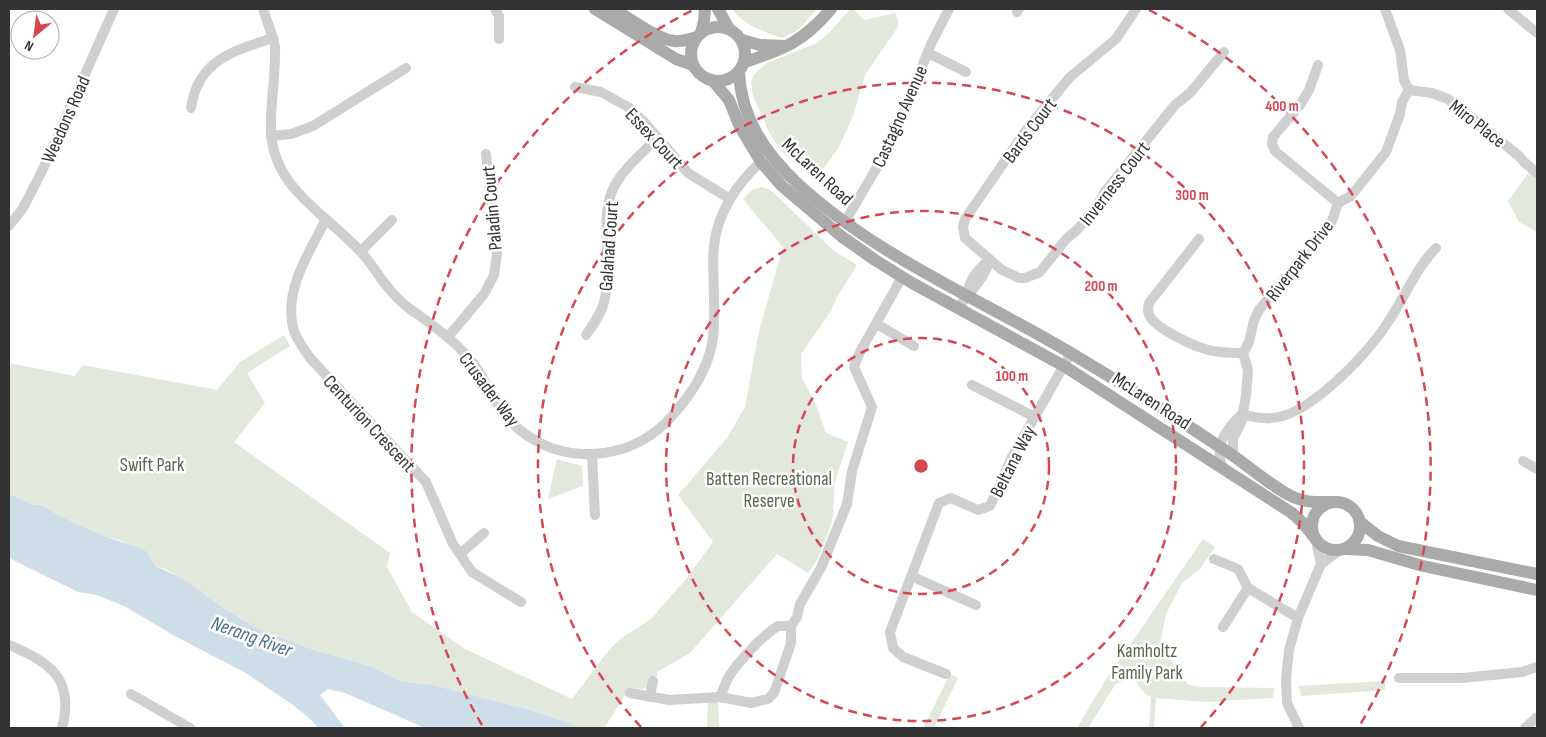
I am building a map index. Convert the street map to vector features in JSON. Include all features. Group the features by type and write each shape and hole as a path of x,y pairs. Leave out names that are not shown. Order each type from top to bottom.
{"main road":[{"path":"595,9 676,59 693,64"},
{"path":"614,9 671,41 684,41 714,27 729,29 742,40 746,55 742,67"},
{"path":"705,9 699,35 691,50 693,64 702,75 713,81 727,80 742,67 773,53 807,34 831,9"},
{"path":"718,9 729,29"},
{"path":"742,40 760,45 786,46"},
{"name":"McLaren Road","path":"742,67 740,89 743,103 761,141 771,155 798,183 845,222 898,256 1071,353 1218,446 1291,497 1307,502 1332,502"},
{"name":"McLaren Road","path":"713,81 729,100 740,127 761,162 782,186 820,219 861,250 902,277 1064,366 1223,468 1292,513 1303,523 1315,539"},
{"path":"1342,550 1352,544 1357,538 1360,530 1358,516 1350,507 1338,502 1324,504 1314,515 1311,530 1315,539 1327,549 1342,550 1368,550 1423,566 1537,590"},
{"path":"1360,522 1378,536 1398,546 1537,574"}],"street":[{"name":"Weedons Road","path":"9,226 23,208 42,171 114,9"},
{"name":"Crusader Way","path":"263,9 273,38 275,63 271,136 276,159 290,185 310,206 361,251 387,287 409,309 448,337 478,370 497,404 516,426 541,444 572,453 592,455 609,453 637,443 660,428 691,394 707,363 712,343 714,246 722,216 730,199 761,162"},
{"path":"494,9 499,16 499,39"},
{"name":"Castagno Avenue","path":"845,222 895,136 928,53 948,9"},
{"name":"Bards Court","path":"990,260 965,238 963,227 965,219 1027,129 1070,77 1116,39 1136,9"},
{"path":"1385,9 1400,50 1404,80 1409,90"},
{"path":"1508,9 1537,33"},
{"path":"191,108 197,85 214,63 232,52 273,38"},
{"name":"Inverness Court","path":"990,260 1002,270 1019,278 1031,277 1040,272 1067,238 1076,231 1098,206 1104,193 1175,105 1190,93 1224,52"},
{"path":"928,53 966,72"},
{"path":"1318,65 1309,90 1300,105 1273,137 1272,144 1275,151 1338,203"},
{"path":"271,136 291,134 313,126 406,68"},
{"name":"Essex Court","path":"575,87 601,92 615,98 628,107 645,123 688,172 730,199"},
{"name":"Miro Place","path":"1409,90 1432,93 1454,103 1537,173"},
{"name":"Riverpark Drive","path":"1233,456 1233,439 1245,404 1248,370 1244,353 1256,315 1332,221 1338,203 1351,196 1386,152 1397,123 1402,102 1409,90"},
{"name":"Galahad Court","path":"586,335 600,314 606,292 607,216 612,191 623,173 657,138"},
{"name":"Paladin Court","path":"448,337 484,294 494,275 497,254 486,154"},
{"name":"Centurion Crescent","path":"326,219 296,279 291,306 293,328 310,358 426,482 453,544 472,572 521,602"},
{"path":"361,251 392,220"},
{"path":"1199,239 1149,303 1150,316 1156,323 1174,335 1198,347 1213,351 1244,353"},
{"path":"1242,414 1259,418 1282,416 1296,411 1337,381 1366,351 1390,320 1424,260 1436,248"},
{"path":"958,308 966,295 968,283 981,266 990,260"},
{"path":"630,692 669,700 720,696 751,703 768,699 774,693 791,643 791,626 797,617 800,604 821,568 847,504 852,471 872,406 854,367 860,352 902,277"},
{"path":"877,324 914,346"},
{"name":"Beltana Way","path":"946,674 902,657 893,648 890,632 939,503 951,498 978,510 990,506 1012,457 1071,353"},
{"path":"972,385 1035,417"},
{"name":"Riverpark Drive","path":"1218,446 1234,421 1242,414"},
{"path":"1218,446 1219,460 1223,468"},
{"path":"592,455 595,514"},
{"path":"1523,461 1537,469"},
{"path":"460,554 484,533"},
{"path":"1315,539 1321,564"},
{"path":"1299,728 1287,703 1286,679 1290,650 1298,618 1321,564 1342,550"},
{"path":"1214,559 1238,569 1248,588 1298,618"},
{"path":"911,576 976,605"},
{"path":"1223,627 1248,588"},
{"path":"720,696 728,678 768,632 778,626 791,626"},
{"path":"9,645 33,655 55,671 64,690 66,714 62,728"},
{"path":"1399,678 1462,678 1522,672 1537,667"},
{"path":"650,697 652,681"},
{"path":"131,694 190,728"},
{"path":"1525,728 1536,718"}],"green space":[{"path":"732,9 817,9 798,30 782,38 748,24"},
{"path":"850,9 853,9 865,20 895,13 898,27 865,75 853,116 838,149 815,180 781,151 769,132 753,96 751,83 753,76 767,63 817,43 828,34"},
{"path":"1529,172 1537,179 1537,232 1519,222 1508,201"},
{"name":"Swift Park","path":"762,187 771,190 834,251 857,265 837,297 831,311 801,354 802,378 816,405 826,433 848,442 835,481 833,516 828,534 817,560 808,573 777,554 690,653 657,672 658,676 649,677 648,686 644,689 630,688 604,728 583,728 531,710 433,685 400,681 373,667 314,650 256,628 222,607 182,578 155,566 150,559 122,541 104,536 58,515 42,505 32,504 9,494 9,363 74,376 83,365 217,390 240,362 284,335 290,346 247,373 265,403 234,442 390,553 387,567 412,612 465,649 572,699 608,651 620,639 651,619 686,579 713,542 678,495 727,438 745,407 759,331 783,247 743,199 753,189"},
{"path":"557,459 582,466 583,486 548,499"},
{"name":"Kamholtz Family Park","path":"1203,539 1215,547 1199,570 1182,583 1166,614 1161,640 1180,677 1189,685 1203,687 1274,688 1273,698 1205,702 1156,698 1154,728 1149,728 1151,696 1146,695 1132,677 1115,685 1088,728 1077,728 1103,684"},
{"path":"950,674 958,678 934,728 923,728"},
{"path":"1385,681 1385,690 1301,696 1299,686"},
{"path":"708,700 718,700 719,728 707,728"}],"water":[{"name":"Nerang River","path":"9,494 32,504 42,505 58,515 104,536 146,551 155,566 182,578 222,607 256,628 314,650 373,667 400,681 433,685 531,710 583,728 425,728 345,693 328,689 320,695 345,728 319,728 293,705 244,672 173,635 126,607 97,595 78,592 9,558"}],"park label":[{"name":"Batten Recreational Reserve","path":"769,489"}]}
